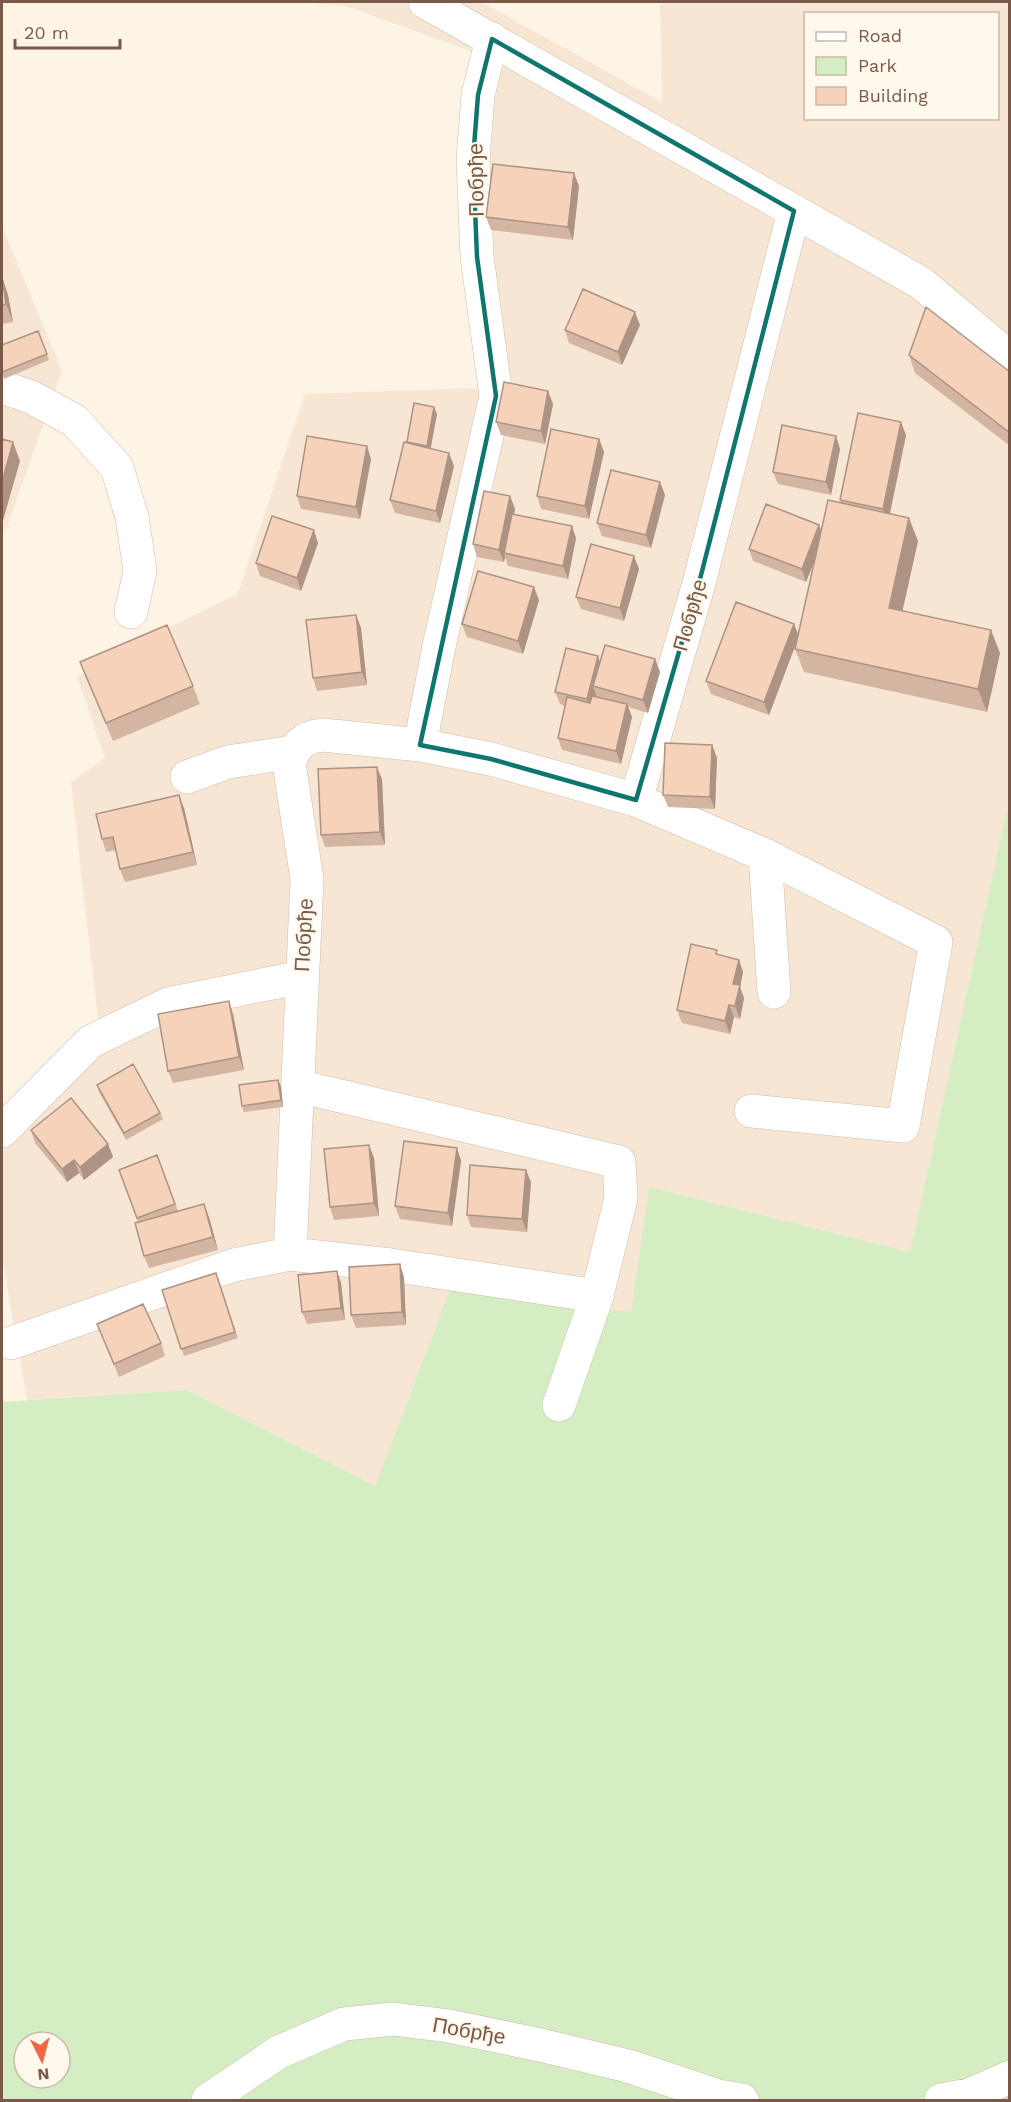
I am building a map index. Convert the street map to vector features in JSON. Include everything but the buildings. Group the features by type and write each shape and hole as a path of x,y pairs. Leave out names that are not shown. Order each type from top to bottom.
{"street":[{"path":"425,2 921,283 1010,358"},
{"name":"Побрђе","path":"420,746 439,646 496,396 477,257 473,160 478,95 492,39"},
{"name":"Побрђе","path":"636,800 699,583 794,211"},
{"path":"2,387 31,398 75,421 117,468 132,517 140,571 131,612"},
{"path":"187,777 228,762 293,752 309,736 323,735 420,746 491,759 636,800 765,855 936,942 903,1126 751,1111"},
{"name":"Побрђе","path":"290,1254 307,879 289,764 293,752"},
{"path":"765,855 774,992"},
{"path":"2,1131 90,1042 168,1004 302,977"},
{"path":"298,1086 620,1162 621,1198 597,1296 559,1405"},
{"path":"11,1343 136,1297 234,1265 290,1254 392,1265 597,1296"},
{"name":"Побрђе","path":"208,2100 279,2052 345,2024 393,2019 449,2026 540,2045 628,2066 718,2096 742,2100"},
{"path":"941,2100 969,2095 1010,2077"}],"highlighted area":[{"path":"492,39 794,211 699,583 636,800 491,759 420,745 496,396 477,257 473,160 478,95"}],"shaded area":[{"path":"299,2 481,2 662,102 660,2 1009,2 1009,801 910,1252 649,1187 631,1312 450,1290 375,1486 187,1390 27,1400 2,1257 2,1112 98,1020 71,782 105,758 77,677 238,594 305,394 480,388 480,147 495,60 346,6"},
{"path":"2,226 62,371 6,530 2,529"}],"green space":[{"path":"1009,801 1009,2100 2,2100 2,1402 187,1390 375,1486 450,1290 631,1312 649,1187 910,1252"}]}
